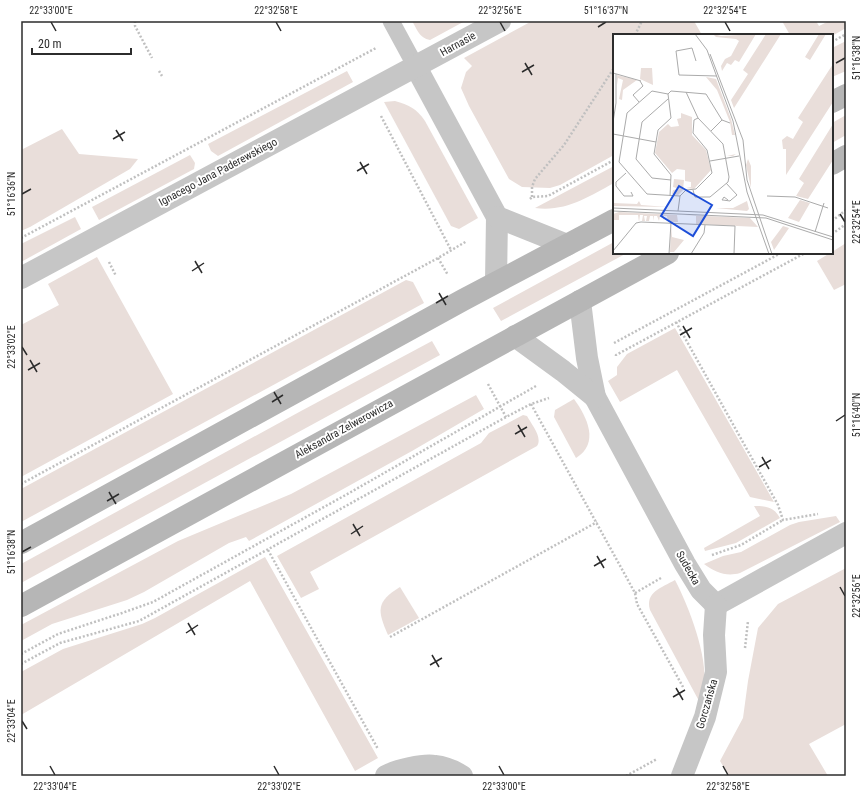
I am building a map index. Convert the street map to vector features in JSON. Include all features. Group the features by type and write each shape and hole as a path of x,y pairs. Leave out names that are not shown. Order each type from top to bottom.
{"street":[{"name":"Harnasie","path":"416,67 500,21"},
{"name":"Ignacego Jana Paderewskiego","path":"21,278 416,67"},
{"path":"416,67 497,217 496,282"},
{"path":"833,102 846,95"},
{"path":"833,163 846,156"},
{"path":"497,217 567,245"},
{"path":"21,544 496,282 613,221"},
{"name":"Aleksandra Zelwerowicza","path":"21,606 666,254"},
{"name":"Sudecka","path":"580,301 583,377 689,570 701,590 716,605"},
{"name":"Sudecka","path":"515,336 583,377"},
{"path":"716,605 846,533"},
{"name":"Gorczańska","path":"682,776 705,717 716,672 714,635 716,605"},
{"path":"386,776 410,768 434,766 452,770 462,776"}],"lane":[{"path":"395,28 416,67"}],"path":[{"path":"136,21 136,26 152,58"},
{"path":"636,34 642,21"},
{"path":"21,238 352,61 395,28"},
{"path":"833,41 846,34"},
{"path":"352,61 451,250"},
{"path":"532,197 532,187 535,179 564,145 613,70"},
{"path":"159,71 162,76"},
{"path":"527,201 532,197 548,196 613,161"},
{"path":"833,220 846,210"},
{"path":"833,233 846,224"},
{"path":"21,664 60,643 139,621 506,417 532,404 560,394 583,377 779,254"},
{"path":"21,654 58,634 153,602 351,492 500,406 611,367 616,354 803,254"},
{"path":"21,484 438,258"},
{"path":"676,322 778,505 783,520 820,513"},
{"path":"532,404 635,593 637,604 683,688"},
{"path":"500,406 506,417"},
{"path":"390,637 597,522"},
{"path":"268,550 380,754"},
{"path":"745,650 748,619"},
{"path":"626,776 657,759"}],"shaded area":[{"path":"412,21 465,21 430,40 421,35"},
{"path":"532,21 694,21 701,34 613,34 613,156 560,185 550,188 522,187 509,179 469,106 461,88 466,72 472,66 464,58"},
{"path":"782,21 816,21 819,26 829,21 846,21 846,28 833,35 833,34 789,34"},
{"path":"846,41 846,71 833,77 833,48"},
{"path":"347,71 353,82 218,156 211,151 208,144"},
{"path":"395,101 412,108 425,121 478,218 459,229 451,226 384,102"},
{"path":"846,115 846,135 833,142 833,122"},
{"path":"62,129 79,154 138,159 130,169 21,231 21,150"},
{"path":"190,155 195,163 194,169 99,220 92,207"},
{"path":"613,167 613,184 567,206 546,209 535,208"},
{"path":"75,217 81,229 21,262 21,244"},
{"path":"613,243 613,254 625,254 501,321 493,308"},
{"path":"846,243 846,284 834,290 817,261 828,254 833,254 833,251"},
{"path":"97,257 173,394 21,477 21,325 59,305 48,284"},
{"path":"406,280 413,282 424,303 21,522 21,489"},
{"path":"675,328 774,502 750,497 677,370 620,402 608,381 617,375 617,367 627,354"},
{"path":"432,341 440,355 21,583 21,564"},
{"path":"476,395 484,409 412,451 249,541 246,537 229,543 144,592 127,600 52,624 21,641 21,625 178,541 291,494"},
{"path":"574,399 587,422 589,430 588,445 576,458 554,417 555,410"},
{"path":"523,415 527,416 538,435 539,439 537,446 310,572 319,589 301,598 277,556 481,443 489,433"},
{"path":"754,506 762,506 772,509 780,518 736,543 705,551 704,548 760,516"},
{"path":"836,516 840,522 740,573 721,573 704,564 723,556 741,552 790,525 799,522"},
{"path":"265,557 378,758 355,771 250,581 21,715 21,672 63,649 142,624 155,618"},
{"path":"846,568 846,724 809,744 828,776 729,776 720,761 743,718 758,628 778,604"},
{"path":"675,580 691,617 703,661 704,686 699,701 650,610 650,599 655,591"},
{"path":"400,587 419,618 388,635 382,619 381,607 386,597"}]}
